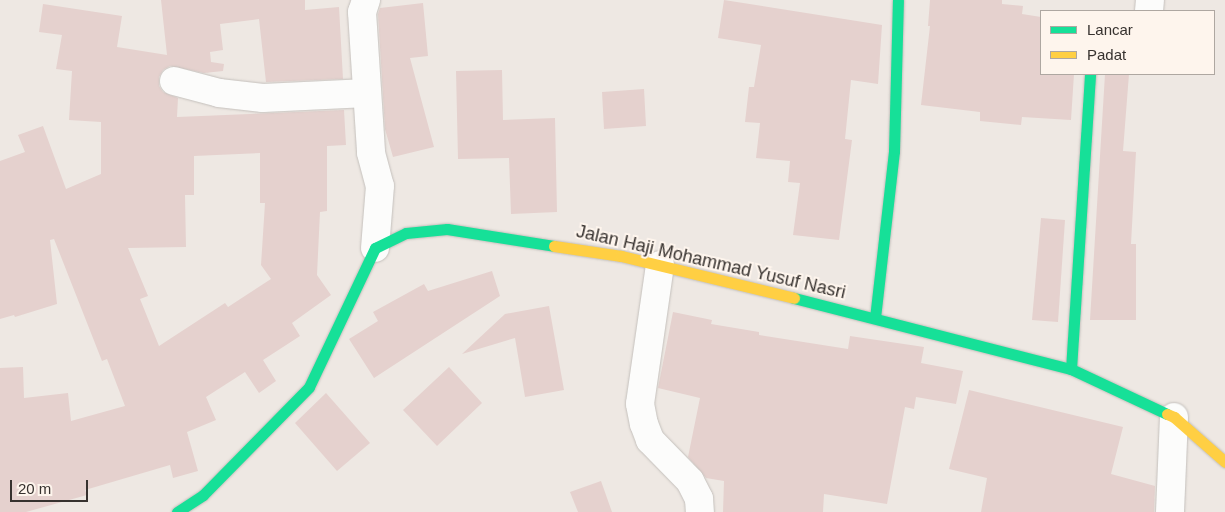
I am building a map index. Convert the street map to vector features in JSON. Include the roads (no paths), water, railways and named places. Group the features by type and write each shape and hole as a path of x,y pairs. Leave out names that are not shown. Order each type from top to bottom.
{"street":[{"path":"177,512 203,495 309,387 375,248 380,186 371,153 362,12 366,0"},
{"path":"875,318 894,151 898,0"},
{"path":"1071,368 1090,75"},
{"path":"174,81 219,93 263,98 367,93"},
{"name":"Jalan Haji Mohammad Yusuf Nasri","path":"375,248 406,233 447,229 621,256 875,318 1071,368 1174,417 1225,462"},
{"path":"660,265 640,404 650,440 690,481 699,500 700,512"},
{"path":"1170,512 1174,417"}]}
